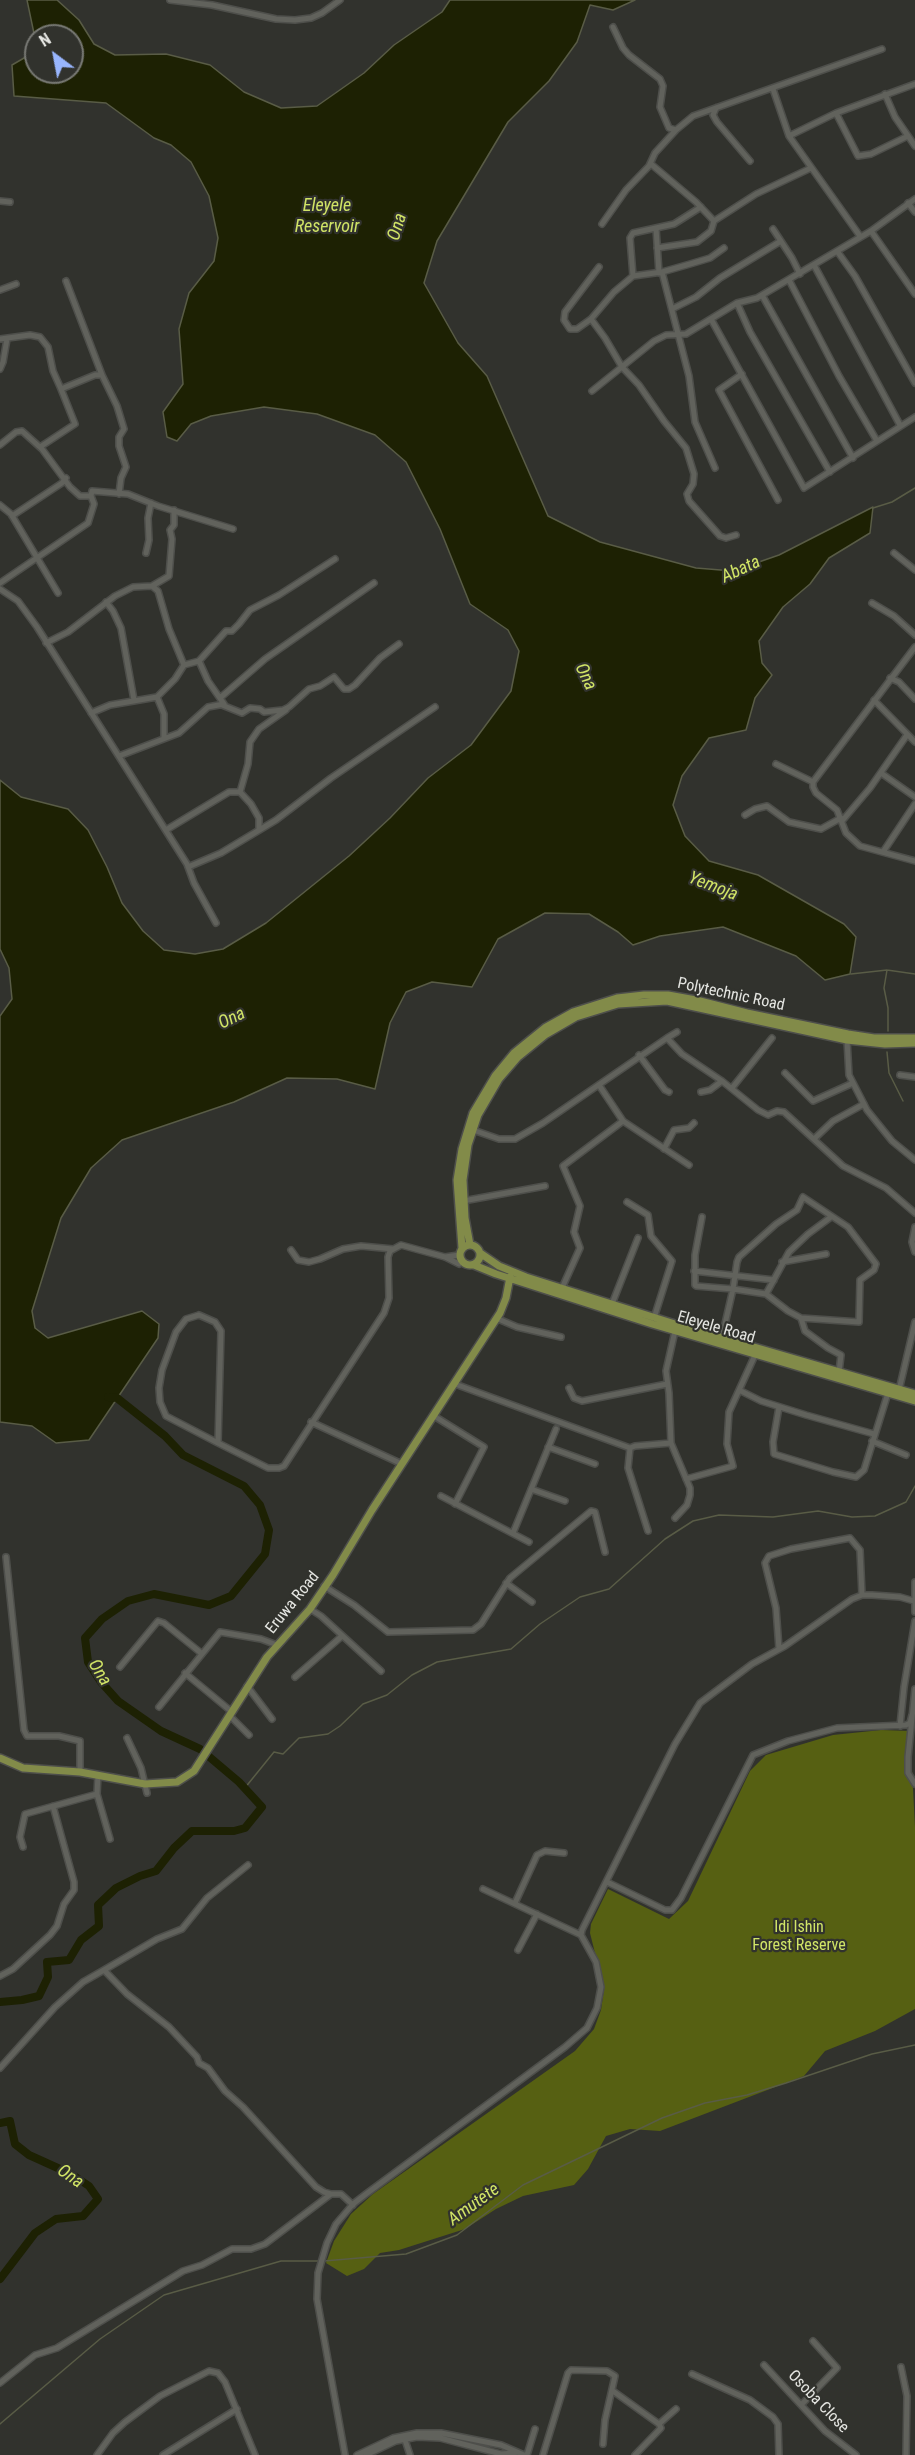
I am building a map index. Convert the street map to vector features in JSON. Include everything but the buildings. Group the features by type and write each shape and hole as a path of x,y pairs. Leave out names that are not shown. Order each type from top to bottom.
{"main road":[{"name":"Polytechnic Road","path":"461,1250 457,1180 462,1149 473,1113 495,1076 514,1053 546,1027 573,1012 617,998 668,995 866,1037 915,1038"},
{"name":"Polytechnic Road","path":"470,1245 463,1201 466,1156 473,1130 488,1096 511,1064 524,1051 558,1026 576,1017 602,1008 637,1001 666,1001 847,1040 885,1044 915,1043"},
{"path":"474,1265 480,1259 480,1253 477,1247 470,1245 461,1250 461,1261 467,1266 474,1265 496,1274 510,1274"},
{"path":"480,1253 510,1274"},
{"name":"Eleyele Road","path":"510,1274 562,1288 571,1294"},
{"name":"Eleyele Road","path":"510,1274 675,1331 915,1401"},
{"name":"Eruwa Road","path":"0,1758 23,1768 80,1772 145,1784 177,1782 190,1775 198,1767 247,1686 277,1645 310,1609 455,1384 506,1298 510,1274"},
{"name":"Eleyele Road","path":"589,1300 612,1304 915,1395"}],"street":[{"path":"170,0 212,5 276,19 296,20 311,18 340,0"},
{"path":"613,27 623,48 660,79 663,86 660,108 669,128 676,130"},
{"path":"602,224 626,190 651,164 655,153 676,130 693,116 716,106 773,89 786,81 882,49"},
{"path":"789,136 836,113 915,84"},
{"path":"773,89 789,136 860,236"},
{"path":"836,113 858,156 912,140 895,117 885,94"},
{"path":"716,106 713,115 717,123 750,161"},
{"path":"651,164 714,221"},
{"path":"657,248 697,242 711,231 714,221 756,194 811,168"},
{"path":"592,391 654,340 666,335 694,330 737,303 751,301 871,231 915,199"},
{"path":"0,201 10,202"},
{"path":"908,203 915,212"},
{"path":"633,276 630,238 633,233 674,224 701,207"},
{"path":"656,228 661,272 692,388 695,422 716,468"},
{"path":"772,229 782,241 800,274"},
{"path":"871,231 915,294"},
{"path":"672,309 696,297 720,278 782,241"},
{"path":"599,267 563,316 569,328 574,330 591,319 614,292 633,276 661,272 710,258 724,248"},
{"path":"837,251 855,276 915,383"},
{"path":"814,265 900,425"},
{"path":"789,280 835,369 877,441"},
{"path":"66,281 102,375 117,406 123,429 119,437 119,446 126,467 121,478 119,494"},
{"path":"0,290 16,284"},
{"path":"762,295 853,458"},
{"path":"737,303 750,332 830,472"},
{"path":"591,319 622,367 639,385 664,422 686,448 694,474 693,484 687,494 689,501 720,536 726,538 736,535"},
{"path":"711,319 804,488 915,417"},
{"path":"0,339 37,335 44,340 50,353 58,387 61,389 75,424 40,447"},
{"path":"0,369 7,339"},
{"path":"61,389 95,375 102,375"},
{"path":"742,375 719,390 778,500"},
{"path":"0,445 20,430 40,447 66,478 70,487 80,496 91,496"},
{"path":"12,516 66,478"},
{"path":"0,583 91,521 94,504 92,491 129,494 233,529"},
{"path":"146,553 151,503"},
{"path":"0,505 12,516 58,593"},
{"path":"46,643 68,632 106,603 133,587 152,586 169,576 170,530 174,525 174,510"},
{"path":"894,553 915,570"},
{"path":"91,713 110,705 157,697 176,679 184,665 199,661 226,631 232,631 239,624 250,610 279,595 335,559"},
{"path":"119,756 179,733 208,707 221,701 266,659 374,583"},
{"path":"152,586 158,591 169,629 184,665"},
{"path":"0,589 21,604 166,830 188,867 216,923"},
{"path":"106,603 113,611 121,628 134,700"},
{"path":"872,603 894,616 915,635"},
{"path":"240,792 248,764 250,742 259,729 309,689 320,687 334,678 346,690 354,687 380,658 399,644"},
{"path":"915,647 813,782 813,790 835,808 846,832 855,843 915,861"},
{"path":"199,661 221,701 242,713 250,708 264,712 286,709"},
{"path":"890,678 899,682 915,699"},
{"path":"157,697 164,714 164,738"},
{"path":"874,700 915,742"},
{"path":"188,867 221,853 259,830 435,707"},
{"path":"745,816 755,809 767,806 789,822 821,829 842,820 881,773 907,735"},
{"path":"776,764 813,782"},
{"path":"881,773 915,798"},
{"path":"166,830 229,792 240,792 251,804 259,818 261,824 259,830"},
{"path":"883,852 915,804"},
{"path":"473,1130 499,1139 515,1139 543,1123 639,1055 677,1032"},
{"path":"667,1038 682,1054 768,1115 777,1111 784,1112 843,1166 886,1188 915,1213"},
{"path":"732,1088 772,1038"},
{"path":"847,1040 847,1064 853,1083 864,1104 892,1141 915,1160"},
{"path":"639,1055 665,1090 669,1092"},
{"path":"785,1073 813,1101 853,1083"},
{"path":"900,1075 915,1077"},
{"path":"701,1092 710,1090 722,1081"},
{"path":"599,1085 623,1121 688,1166"},
{"path":"814,1139 833,1121 864,1104"},
{"path":"562,1288 580,1248 574,1232 579,1206 564,1166 623,1121"},
{"path":"664,1149 674,1130 689,1128 694,1123"},
{"path":"463,1201 545,1186"},
{"path":"702,1217 694,1270 696,1286 733,1289 766,1294 801,1318 859,1322 860,1280 876,1266 848,1227 804,1197 796,1210 776,1224 739,1257 733,1289 722,1337"},
{"path":"627,1202 648,1215 651,1236 673,1263 654,1318"},
{"path":"766,1294 782,1262 796,1245 831,1217"},
{"path":"915,1227 912,1242 915,1252"},
{"path":"612,1304 638,1238"},
{"path":"218,1443 221,1331 215,1322 206,1317 192,1316 186,1319 176,1332 162,1370 159,1388 160,1402 166,1416 218,1443 268,1468 279,1468 284,1466 384,1313 389,1298 388,1257 393,1249 401,1245 445,1257 459,1264 461,1261"},
{"path":"291,1250 298,1260 309,1262 343,1249 361,1246 393,1249"},
{"path":"445,1257 459,1255 461,1250"},
{"path":"782,1262 826,1254"},
{"path":"694,1270 774,1280"},
{"path":"496,1318 517,1327 561,1337"},
{"path":"801,1318 805,1331 841,1355 839,1372"},
{"path":"899,1390 915,1322"},
{"path":"675,1331 666,1371 671,1443 690,1488 689,1500 675,1518"},
{"path":"686,1479 733,1467 727,1444 729,1413 756,1353"},
{"path":"455,1384 630,1448 671,1443"},
{"path":"569,1388 574,1398 582,1401 667,1384"},
{"path":"739,1390 779,1407 873,1437 906,1455"},
{"path":"779,1407 773,1442 773,1451 777,1456 833,1473 856,1477 864,1470 888,1393"},
{"path":"434,1416 484,1447 455,1504"},
{"path":"311,1422 402,1464"},
{"path":"513,1533 556,1429"},
{"path":"548,1448 594,1464"},
{"path":"630,1448 628,1468 648,1531"},
{"path":"531,1489 565,1501"},
{"path":"441,1496 529,1542"},
{"path":"324,1586 354,1605 388,1632 471,1631 478,1628 506,1583 521,1567 591,1511 595,1512 605,1552"},
{"path":"779,1649 776,1608 765,1563 772,1554 850,1538 860,1550 862,1595"},
{"path":"6,1557 24,1730 27,1736 58,1736 80,1741 80,1772"},
{"path":"915,1582 915,1612"},
{"path":"506,1583 532,1602"},
{"path":"581,1935 584,1924 675,1744 700,1703 752,1664 779,1649 840,1606 862,1595 900,1597 914,1601"},
{"path":"310,1609 381,1671"},
{"path":"120,1667 158,1621 164,1623 201,1653"},
{"path":"900,1726 915,1621"},
{"path":"159,1707 201,1653 217,1635 224,1631 277,1645"},
{"path":"296,1677 342,1636"},
{"path":"185,1673 231,1714 249,1735"},
{"path":"247,1686 272,1719"},
{"path":"915,1689 908,1740 908,1773 915,1784"},
{"path":"607,1882 662,1909 672,1910 681,1898 753,1755 788,1741 837,1728 900,1726 910,1723 912,1715"},
{"path":"127,1738 141,1768 147,1793"},
{"path":"98,1775 97,1794 110,1839"},
{"path":"22,1847 20,1837 25,1814 97,1794"},
{"path":"0,1976 13,1969 50,1935 57,1926 64,1904 74,1890 74,1881 53,1806"},
{"path":"515,1903 537,1855 545,1851 564,1853"},
{"path":"0,2068 55,2007 83,1982 157,1939 182,1929 207,1898 248,1865"},
{"path":"345,2455 320,2316 317,2283 327,2243 336,2224 352,2205 566,2047 587,2028 597,2008 601,1987 596,1962 581,1935 483,1889"},
{"path":"518,1950 537,1914"},
{"path":"104,1970 127,1994 169,2027 197,2057 199,2063 208,2068 225,2091 243,2107 316,2187 331,2194 340,2194 352,2205"},
{"path":"0,2383 35,2355 57,2348 183,2271 202,2265 232,2249 250,2249 265,2244 331,2194"},
{"path":"801,2405 837,2368 813,2341"},
{"name":"Osoba Close","path":"764,2365 836,2440 856,2455"},
{"path":"901,2367 907,2396 906,2455"},
{"path":"97,2455 113,2433 125,2422 160,2396 209,2371 221,2376 237,2409 253,2454"},
{"path":"543,2455 569,2372 612,2372 615,2376 614,2391 605,2421 603,2444"},
{"path":"692,2374 744,2398 774,2417 778,2424 779,2455"},
{"path":"614,2391 659,2424 661,2428 635,2455"},
{"path":"163,2455 237,2409"},
{"path":"659,2424 676,2409"},
{"path":"357,2455 404,2437 440,2438 501,2445 515,2453 526,2455 535,2429"},
{"path":"907,2435 915,2435"},
{"path":"366,2455 404,2437"},
{"path":"404,2437 410,2455"}],"green space":[{"name":"Idi Ishin Forest Reserve","path":"881,1730 910,1731 915,1827 915,2009 875,2031 825,2051 804,2076 660,2131 630,2129 606,2136 588,2169 574,2185 523,2196 496,2209 465,2229 399,2250 380,2253 364,2269 347,2276 326,2263 334,2241 351,2214 373,2194 575,2051 594,2029 601,2010 604,1989 590,1933 591,1924 608,1889 669,1919 688,1901 750,1771 766,1755 833,1735"}],"water":[{"name":"Eleyele Reservoir","path":"27,0 57,0 82,24 32,24"},
{"name":"Eleyele Reservoir","path":"450,0 635,0 613,10 590,5 577,42 549,81 508,122 437,241 424,283 458,343 487,376 548,516 600,542 696,568 733,571 779,555 873,507 870,533 829,558 810,584 783,607 759,641 762,663 772,675 755,698 746,730 709,738 682,776 673,805 685,836 709,861 758,875 844,924 856,937 850,974 825,980 796,956 723,927 660,936 633,945 618,932 589,914 545,913 498,939 472,987 432,982 406,992 390,1023 375,1089 337,1079 287,1078 234,1102 122,1140 91,1168 61,1218 32,1311 35,1328 48,1338 142,1311 159,1324 158,1338 89,1440 56,1443 32,1426 0,1422 0,1016 12,999 9,968 0,949 0,780 21,797 68,809 88,830 122,903 143,931 164,950 195,954 223,949 266,923 349,856 428,778 471,745 511,691 519,651 508,630 470,604 440,529 406,462 375,435 317,414 264,407 211,416 191,424 177,441 167,437 163,412 183,384 179,329 189,293 214,261 218,238 209,196 191,162 171,145 154,138 106,103 14,96 12,65 24,58 24,84 84,84 84,28 94,44 115,55 166,54 210,65 244,92 281,108 317,106 364,73 394,45 442,12"}],"waterway":[{"name":"Abata","path":"873,508 892,502 915,488"},
{"path":"887,970 884,988 888,1008 888,1031"},
{"name":"Yemoja","path":"851,974 887,970 915,974"},
{"path":"887,1052 889,1073 903,1101"},
{"name":"Ona","path":"0,2002 39,1996 48,1977 47,1962 69,1960 81,1940 99,1926 98,1905 116,1888 156,1871 174,1848 192,1831 234,1831 245,1828 262,1807 239,1782 200,1749 161,1731 118,1701 101,1682 88,1662 85,1638 102,1619 128,1601 154,1594 209,1605 231,1596 265,1554 269,1530 260,1505 244,1486 183,1455 165,1436 117,1398 108,1397"},
{"path":"244,1789 274,1752 283,1754 299,1738 328,1734 363,1704 387,1695 412,1675 437,1662 511,1649 540,1624 580,1597 609,1589 665,1539 693,1521 719,1515 773,1517 818,1511 852,1517 875,1516 906,1502 915,1486"},
{"name":"Amutete","path":"324,2261 406,2254 457,2235 523,2185 662,2118 705,2103 747,2095 872,2054 915,2045"},
{"name":"Ona","path":"0,2123 10,2121 15,2144 29,2155 71,2174 89,2186 98,2199 83,2216 56,2219 35,2233 0,2279"},
{"name":"Amutete","path":"0,2424 100,2339 164,2295 281,2261 319,2261"}]}
